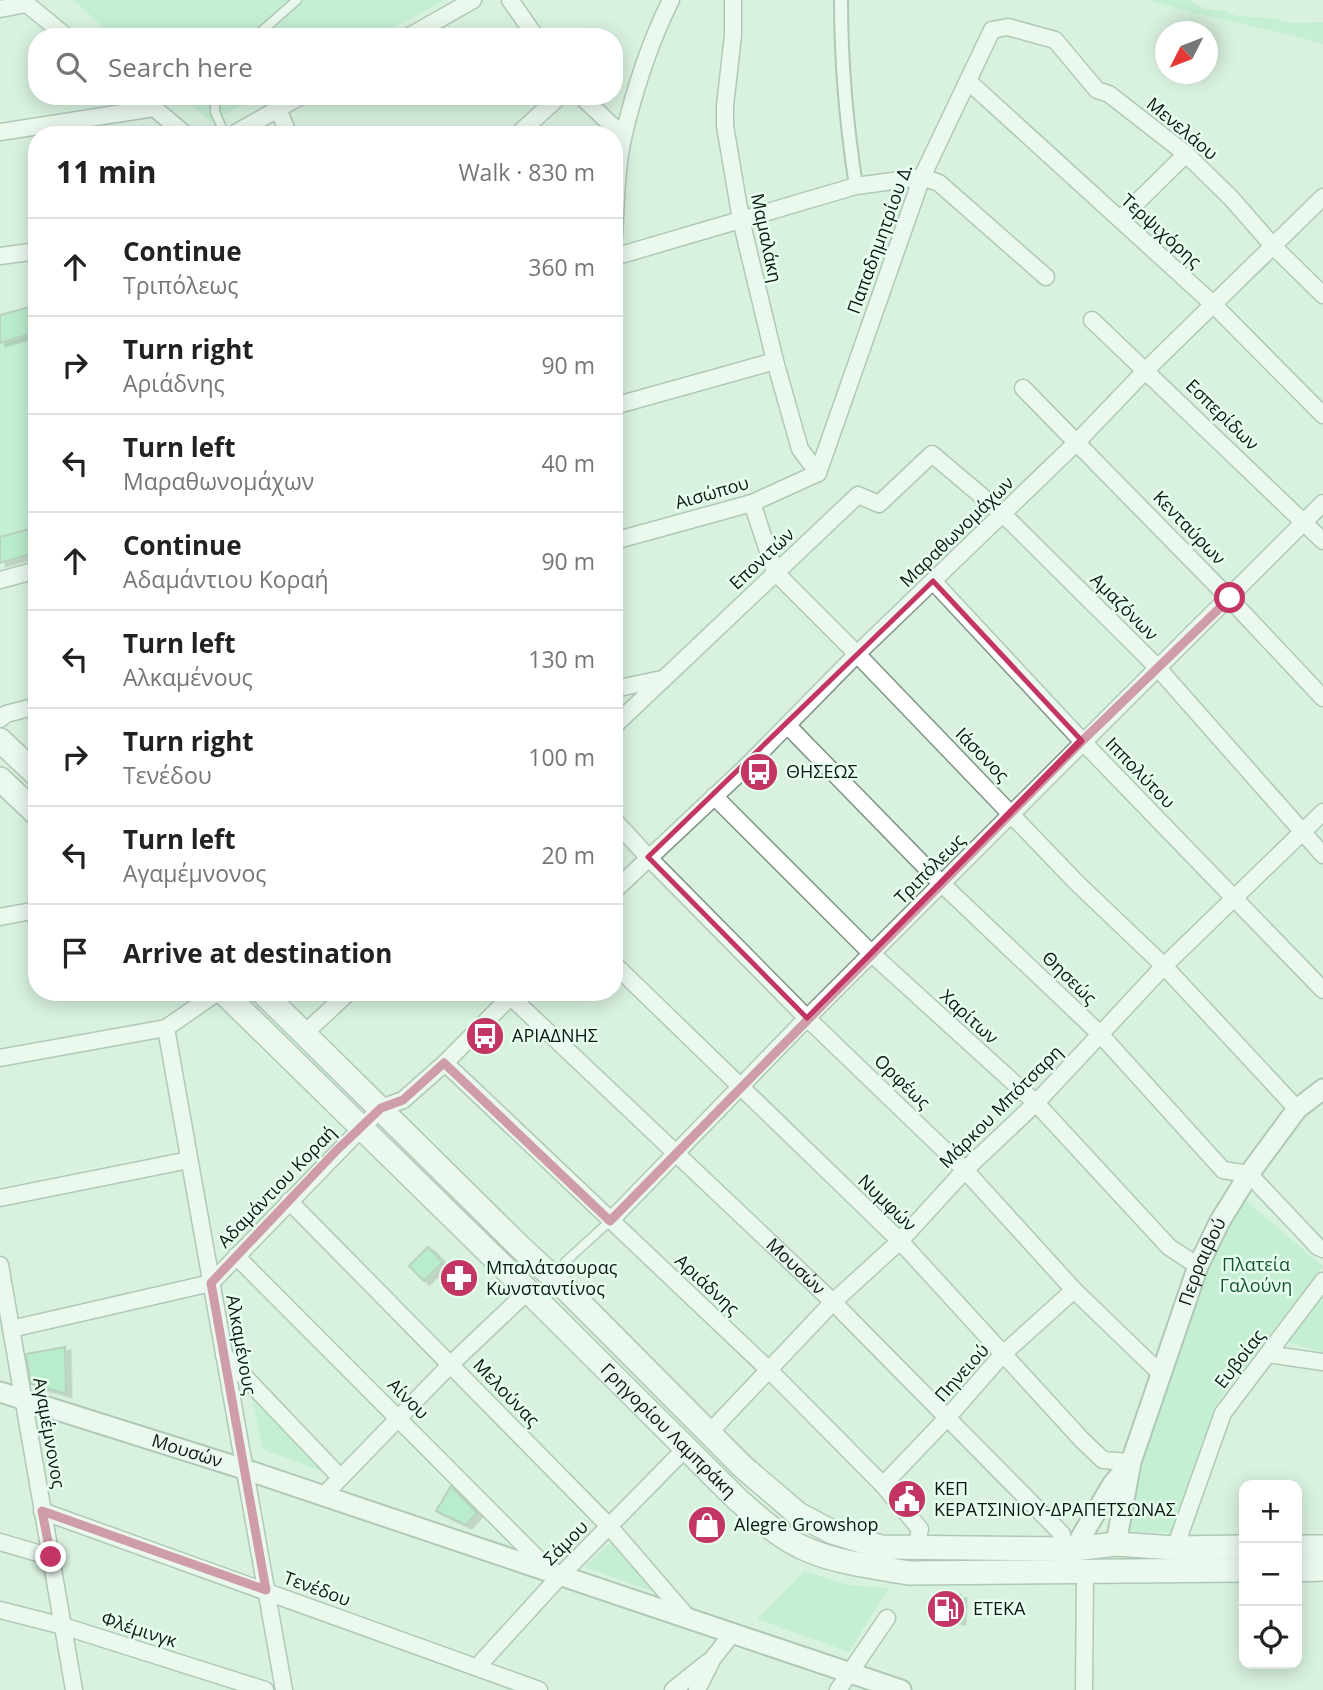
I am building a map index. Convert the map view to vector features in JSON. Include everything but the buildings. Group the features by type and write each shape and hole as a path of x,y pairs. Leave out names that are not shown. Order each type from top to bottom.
{"main road":[{"path":"0,740 28,766"},
{"path":"0,779 28,805"},
{"name":"Γρηγορίου Λαμπράκη","path":"231,1001 371,1118 402,1131 743,1467 798,1514 832,1532 881,1547 1067,1548 1116,1544 1175,1548 1239,1547"},
{"name":"Γρηγορίου Λαμπράκη","path":"271,1001 305,1033 371,1118 528,1290 738,1500 773,1530 819,1554 856,1564 909,1573 1239,1570"},
{"path":"1302,1547 1323,1547"},
{"path":"1302,1570 1323,1569"}],"street":[{"path":"424,28 473,0"},
{"path":"510,0 530,28"},
{"path":"623,136 645,61 671,0"},
{"name":"Μαμαλάκη","path":"733,0 733,35 725,126 741,220 775,361 800,449 818,473"},
{"path":"841,0 845,119 856,186"},
{"path":"0,9 25,2 56,28"},
{"name":"Παπαδημητρίου Δ.","path":"818,473 922,177 992,30 998,27"},
{"name":"Μενελάου","path":"998,27 1009,27 1055,40 1097,90 1109,94 1186,154 1323,295"},
{"name":"Τερψιχόρης","path":"968,81 1214,305 1323,415"},
{"path":"150,105 175,126"},
{"path":"248,126 285,105"},
{"path":"527,126 550,105"},
{"path":"590,105 612,126"},
{"path":"38,126 154,108"},
{"path":"278,109 285,126"},
{"path":"0,132 28,128"},
{"path":"1120,219 1186,154"},
{"path":"623,254 856,186 922,177 939,183 1046,277"},
{"name":"Μαραθωνομάχων","path":"623,882 788,726 1323,197"},
{"path":"0,256 28,252"},
{"name":"Εσπερίδων","path":"1092,320 1323,541"},
{"path":"623,404 775,361"},
{"name":"Κενταύρων","path":"1023,388 1230,598 1323,698"},
{"name":"Επονιτών","path":"623,717 858,495 879,504 932,454 942,460"},
{"name":"Αμαζόνων","path":"942,460 1003,514 1157,667 1323,855"},
{"name":"Αισώπου","path":"623,539 752,503 818,473"},
{"name":"Ιάσονος","path":"752,503 775,572 858,654 1076,882 1164,966 1297,1110"},
{"name":"Τριπόλεως","path":"610,1221 1082,741 1230,598 1323,503"},
{"path":"0,580 28,572"},
{"name":"Ιππολύτου","path":"933,580 1082,741 1323,990"},
{"path":"623,687 662,679"},
{"path":"0,719 6,714 28,708"},
{"name":"Θησεώς","path":"788,726 942,884 1100,1034 1223,1170 1249,1174 1318,1247 1323,1249"},
{"name":"Χαρίτων","path":"714,796 873,954 1035,1102 1169,1247 1198,1266"},
{"name":"Μάρκου Μπότσαρη","path":"710,1432 834,1302 900,1241 965,1170 1035,1102 1164,966 1323,812"},
{"name":"Ορφέως","path":"623,830 807,1018 965,1170 1074,1290 1160,1373"},
{"path":"0,917 28,912"},
{"name":"Νυμφών","path":"623,973 900,1241 1082,1440 1103,1460 1131,1462"},
{"path":"0,1058 166,1028 206,1001"},
{"path":"305,1033 339,1001"},
{"path":"371,1118 403,1100 507,1001"},
{"name":"Μουσών","path":"519,1001 834,1302 1062,1534 1067,1548"},
{"name":"Αλκαμένους","path":"166,1028 284,1690"},
{"name":"Αριάδνης","path":"444,1063 768,1370 883,1485 920,1529 916,1549"},
{"name":"Περραιβού","path":"1116,1544 1131,1462 1198,1266 1220,1221 1249,1174 1297,1110 1323,1089"},
{"name":"Αδαμάντιου Κοραή","path":"211,1283 371,1118"},
{"path":"0,1198 189,1160"},
{"name":"Μελούνας","path":"289,1201 609,1527 688,1619"},
{"name":"Αίνου","path":"236,1256 556,1573"},
{"name":"Αγαμέμνονος","path":"0,1265 74,1690"},
{"name":"Ευβοίας","path":"1175,1548 1223,1413 1323,1281"},
{"path":"11,1329 211,1283"},
{"path":"324,1495 451,1364 528,1290"},
{"name":"Πηνειού","path":"883,1485 1003,1354 1074,1290"},
{"path":"223,1354 340,1477"},
{"path":"1268,1354 1323,1362"},
{"name":"Μουσών","path":"0,1392 324,1495 556,1573 732,1634 843,1682 901,1690"},
{"name":"Σάμου","path":"477,1667 556,1573 609,1527 686,1448"},
{"name":"Περραιβού","path":"1067,1548 1131,1462"},
{"name":"Τενέδου","path":"42,1511 539,1690"},
{"path":"0,1542 51,1557"},
{"path":"1084,1690 1085,1571"},
{"name":"Φλέμινγκ","path":"0,1610 63,1626 265,1690"},
{"path":"843,1682 887,1618"},
{"path":"697,1690 713,1658 732,1634"},
{"path":"673,1690 713,1658"}],"lane":[{"path":"265,28 297,0"},
{"path":"215,105 221,126"},
{"name":"Τριπόλεως","path":"565,1262 610,1221"}],"highlighted area":[{"path":"933,581 1082,741 807,1018 648,857"}],"green space":[{"path":"73,0 446,0 392,28 104,28"},
{"path":"1148,0 1189,0 1203,9 1222,10 1237,16 1295,23 1323,22 1323,44 1191,12"},
{"path":"192,105 242,105 210,122"},
{"path":"28,335 28,529 0,537 0,343"},
{"name":"Πλατεία Γαλούνη","path":"1238,1194 1323,1266 1217,1403 1173,1533 1124,1532 1174,1361 1204,1276"},
{"path":"1323,1296 1323,1353 1287,1342"},
{"path":"252,1397 326,1473 262,1449"},
{"path":"613,1540 663,1595 584,1567"},
{"path":"804,1571 849,1585 889,1588 849,1652 757,1619"}],"place":[{"name":"ΘΗΣΕΩΣ","path":"759,772"},
{"name":"ΑΡΙΑΔΝΗΣ","path":"485,1036"},
{"name":"Μπαλάτσουρας Κωνσταντίνος","path":"459,1278"},
{"name":"ΚΕΠ ΚΕΡΑΤΣΙΝΙΟΥ-ΔΡΑΠΕΤΣΩΝΑΣ","path":"907,1499"},
{"name":"Alegre Growshop","path":"707,1525"},
{"name":"ΕΤΕΚΑ","path":"946,1609"}],"route":[{"path":"51,1557 42,1511 266,1590 211,1283 337,1150 381,1108 403,1100 444,1063 610,1221 1082,741 1230,598"}]}
